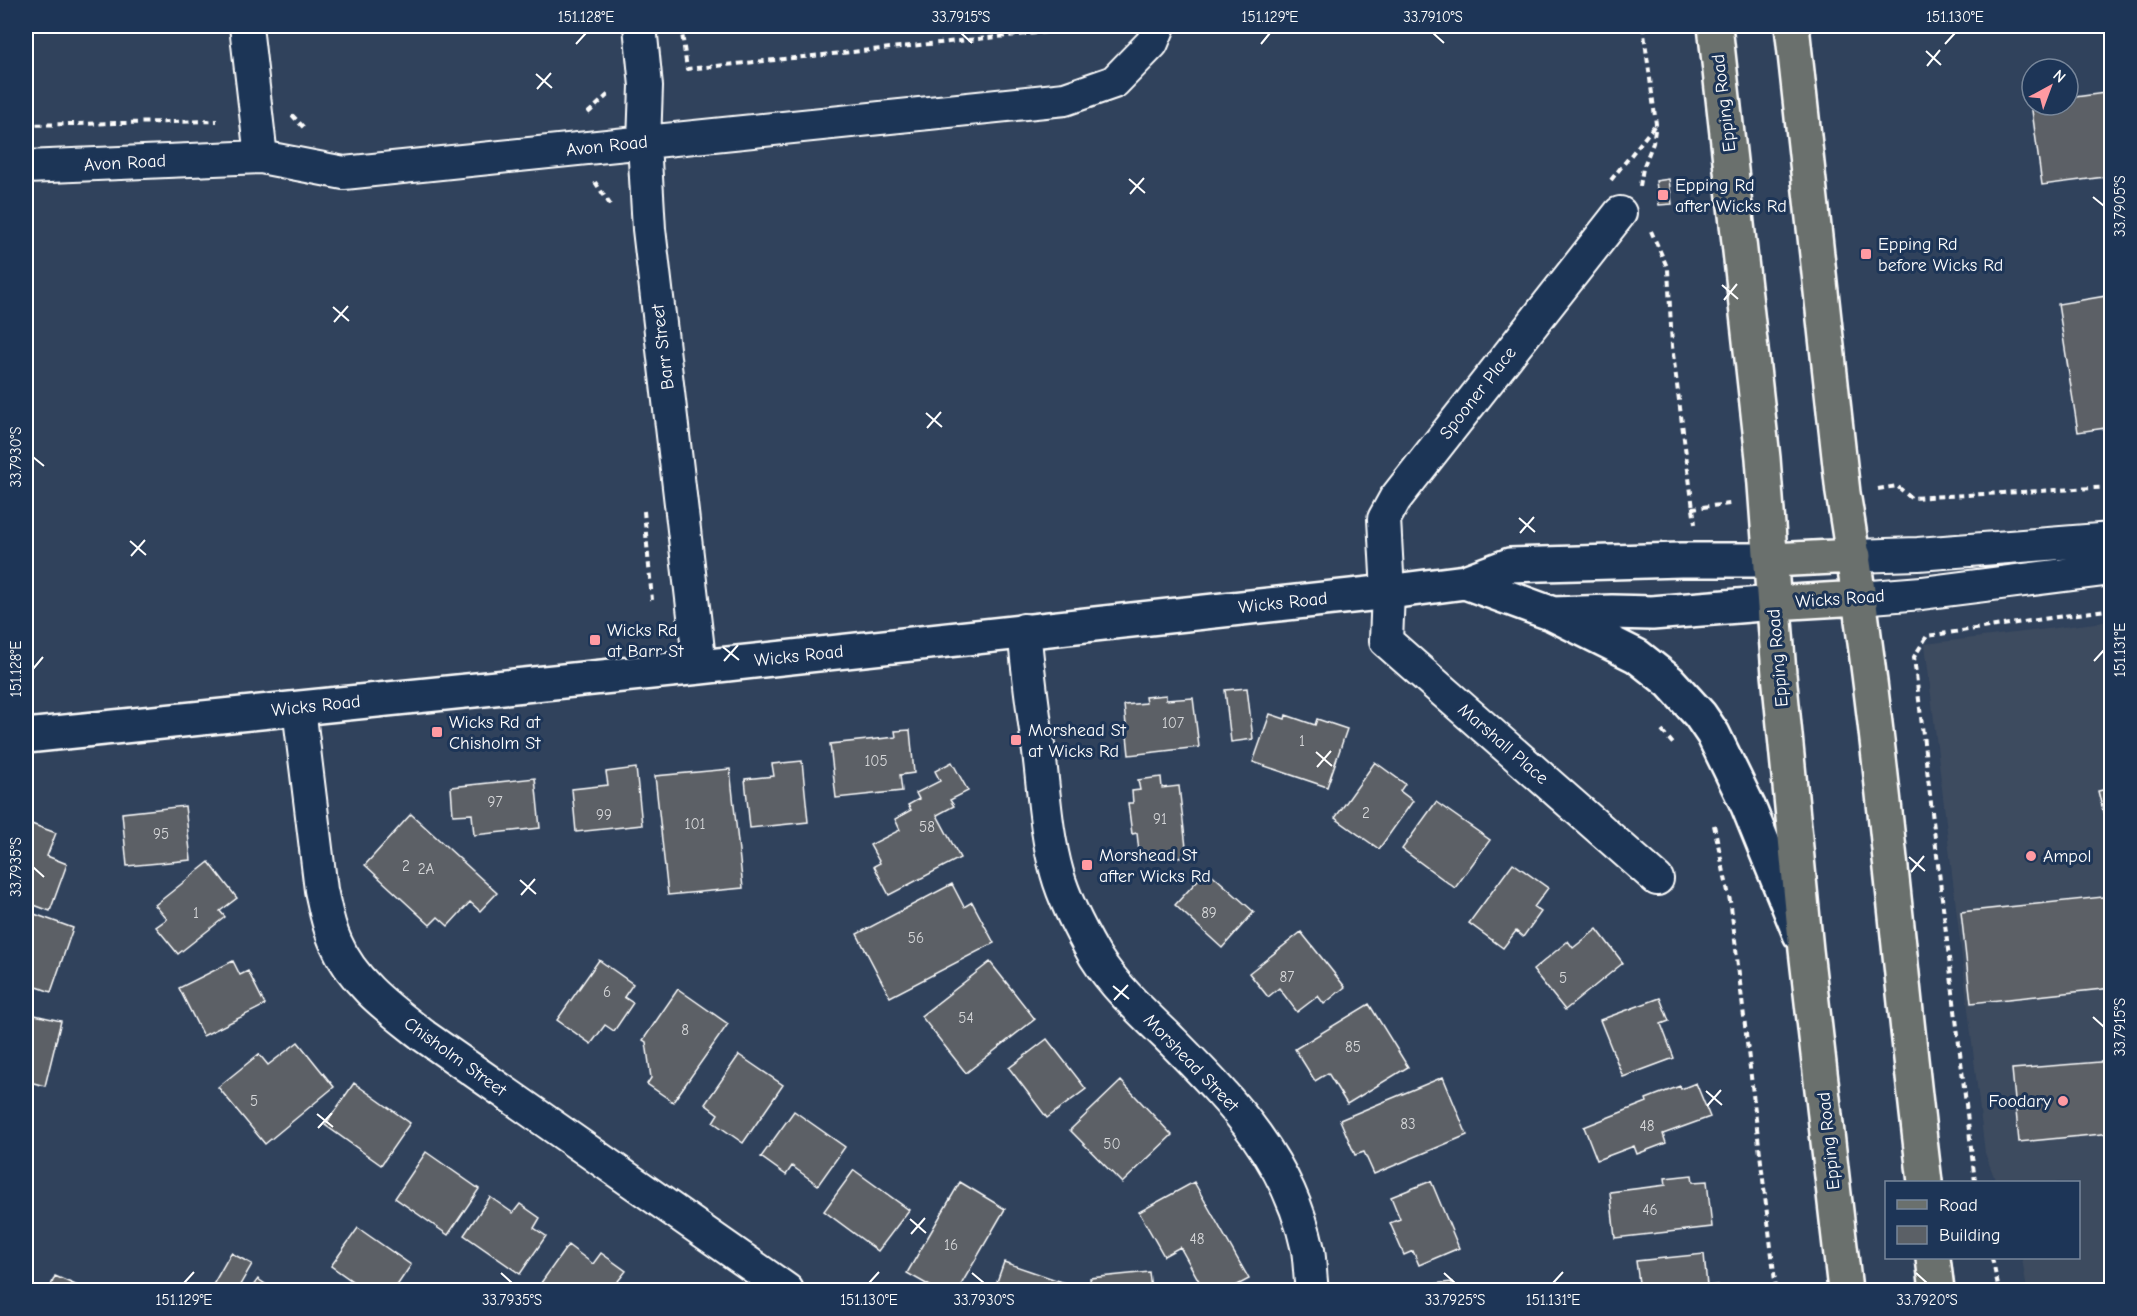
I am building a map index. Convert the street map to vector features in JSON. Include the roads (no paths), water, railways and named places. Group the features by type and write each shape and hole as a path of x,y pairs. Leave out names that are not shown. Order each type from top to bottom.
{"main road":[{"name":"Epping Road","path":"1715,26 1743,260 1806,950 1845,1290"},
{"path":"1792,26 1844,493 1854,556 1883,799 1925,1181"},
{"name":"Wicks Road","path":"26,736 700,667 1388,592 1466,582 1510,565 1681,560 1771,561 1854,556"},
{"name":"Wicks Road","path":"1466,582 1553,614 1652,613 1859,598"},
{"path":"1553,614 1637,656 1670,682 1700,715 1713,734 1748,806 1806,950"},
{"path":"1933,1259 1937,1290"}],"street":[{"path":"246,26 261,156"},
{"name":"Barr Street","path":"640,26 646,86 644,143 649,229 700,667"},
{"name":"Avon Road","path":"26,167 261,156 344,173 1065,99 1114,82 1152,43 1159,26"},
{"name":"Spooner Place","path":"1388,592 1384,519 1395,499 1622,212"},
{"name":"Wicks Road","path":"1854,556 1918,554 2112,539"},
{"name":"Wicks Road","path":"1859,598 1922,593 2112,569"},
{"name":"Marshall Place","path":"1388,592 1386,641 1657,879"},
{"name":"Morshead Street","path":"1024,630 1048,832 1057,874 1074,916 1096,958 1131,1000 1220,1090 1254,1130 1278,1169 1296,1209 1308,1251 1312,1290"},
{"name":"Chisholm Street","path":"299,708 321,890 327,920 336,945 353,972 375,996 424,1036 787,1290"}],"place":[{"name":"Epping Rd after Wicks Rd","path":"1663,195"},
{"name":"Epping Rd before Wicks Rd","path":"1866,254"},
{"name":"Wicks Rd at Barr St","path":"595,640"},
{"name":"Wicks Rd at Chisholm St","path":"437,732"},
{"name":"Morshead St at Wicks Rd","path":"1016,740"},
{"name":"Ampol","path":"2031,856"},
{"name":"Morshead St after Wicks Rd","path":"1087,865"},
{"name":"Foodary","path":"2063,1101"}]}
